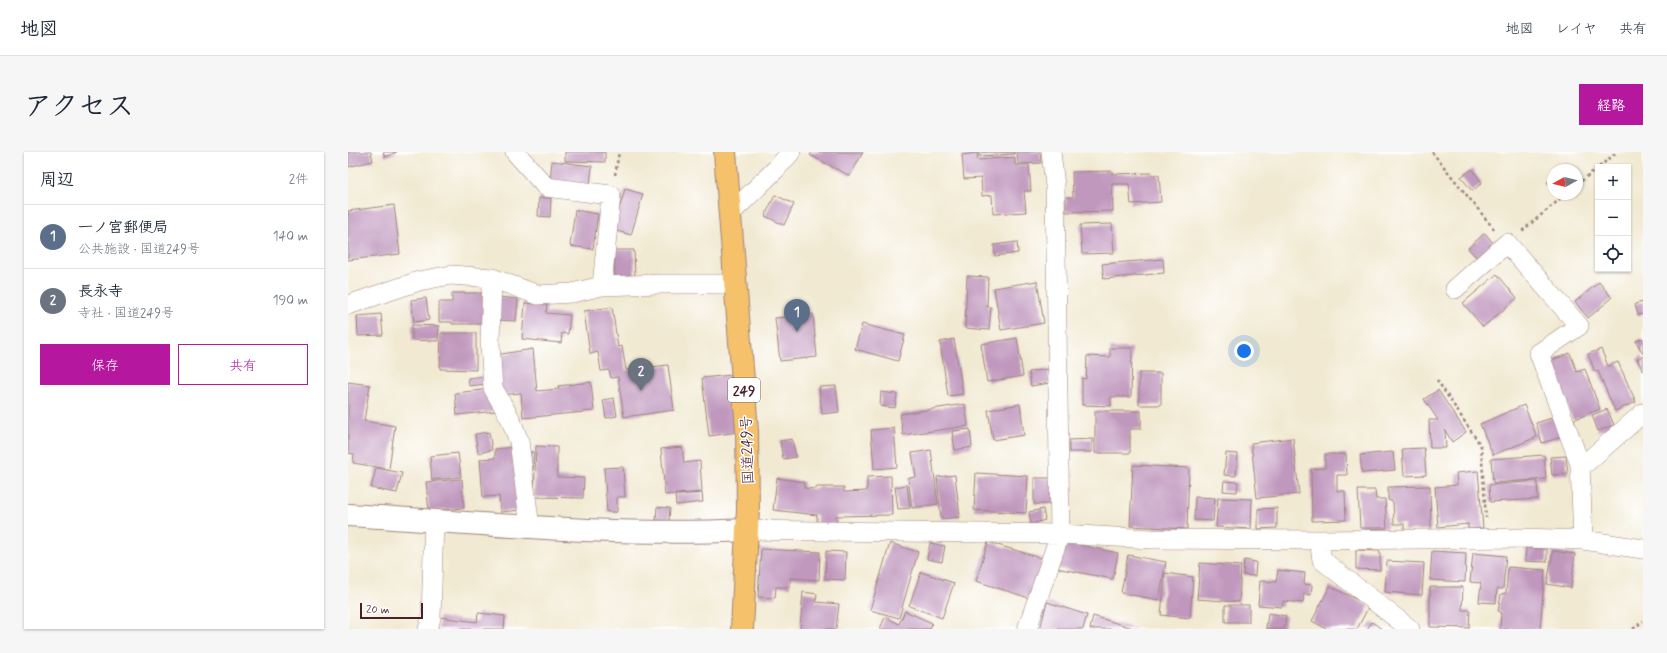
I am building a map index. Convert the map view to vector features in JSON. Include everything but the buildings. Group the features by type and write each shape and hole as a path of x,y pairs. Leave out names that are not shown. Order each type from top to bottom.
{"highway":[{"name":"国道249号","path":"726,152 747,431 748,509 742,629"}],"street":[{"path":"515,152 546,187 611,195 602,286"},
{"path":"731,213 792,152"},
{"path":"1027,629 1060,534 1055,186 1051,152"},
{"path":"1455,289 1506,244 1579,326 1539,353 1580,464 1583,540"},
{"path":"348,305 419,281 451,275 492,278 538,296 572,293 602,286 736,284"},
{"path":"492,278 490,343 493,388 510,418 519,441 530,528"},
{"path":"1580,464 1587,462 1643,413"},
{"path":"348,515 530,528 692,533 747,530 1060,534 1152,539 1319,540 1524,538 1583,540 1643,549"},
{"path":"428,629 431,618 434,520"},
{"path":"1319,540 1322,560 1410,629"}],"path":[{"path":"1432,152 1506,244 1559,200"},
{"path":"1602,164 1615,153"},
{"path":"1583,180 1595,170"},
{"path":"1437,380 1481,446 1487,538"},
{"path":"1633,629 1643,621"}],"place":[{"name":"一ノ宮郵便局","path":"797,332"},
{"name":"長永寺","path":"641,391"}]}
